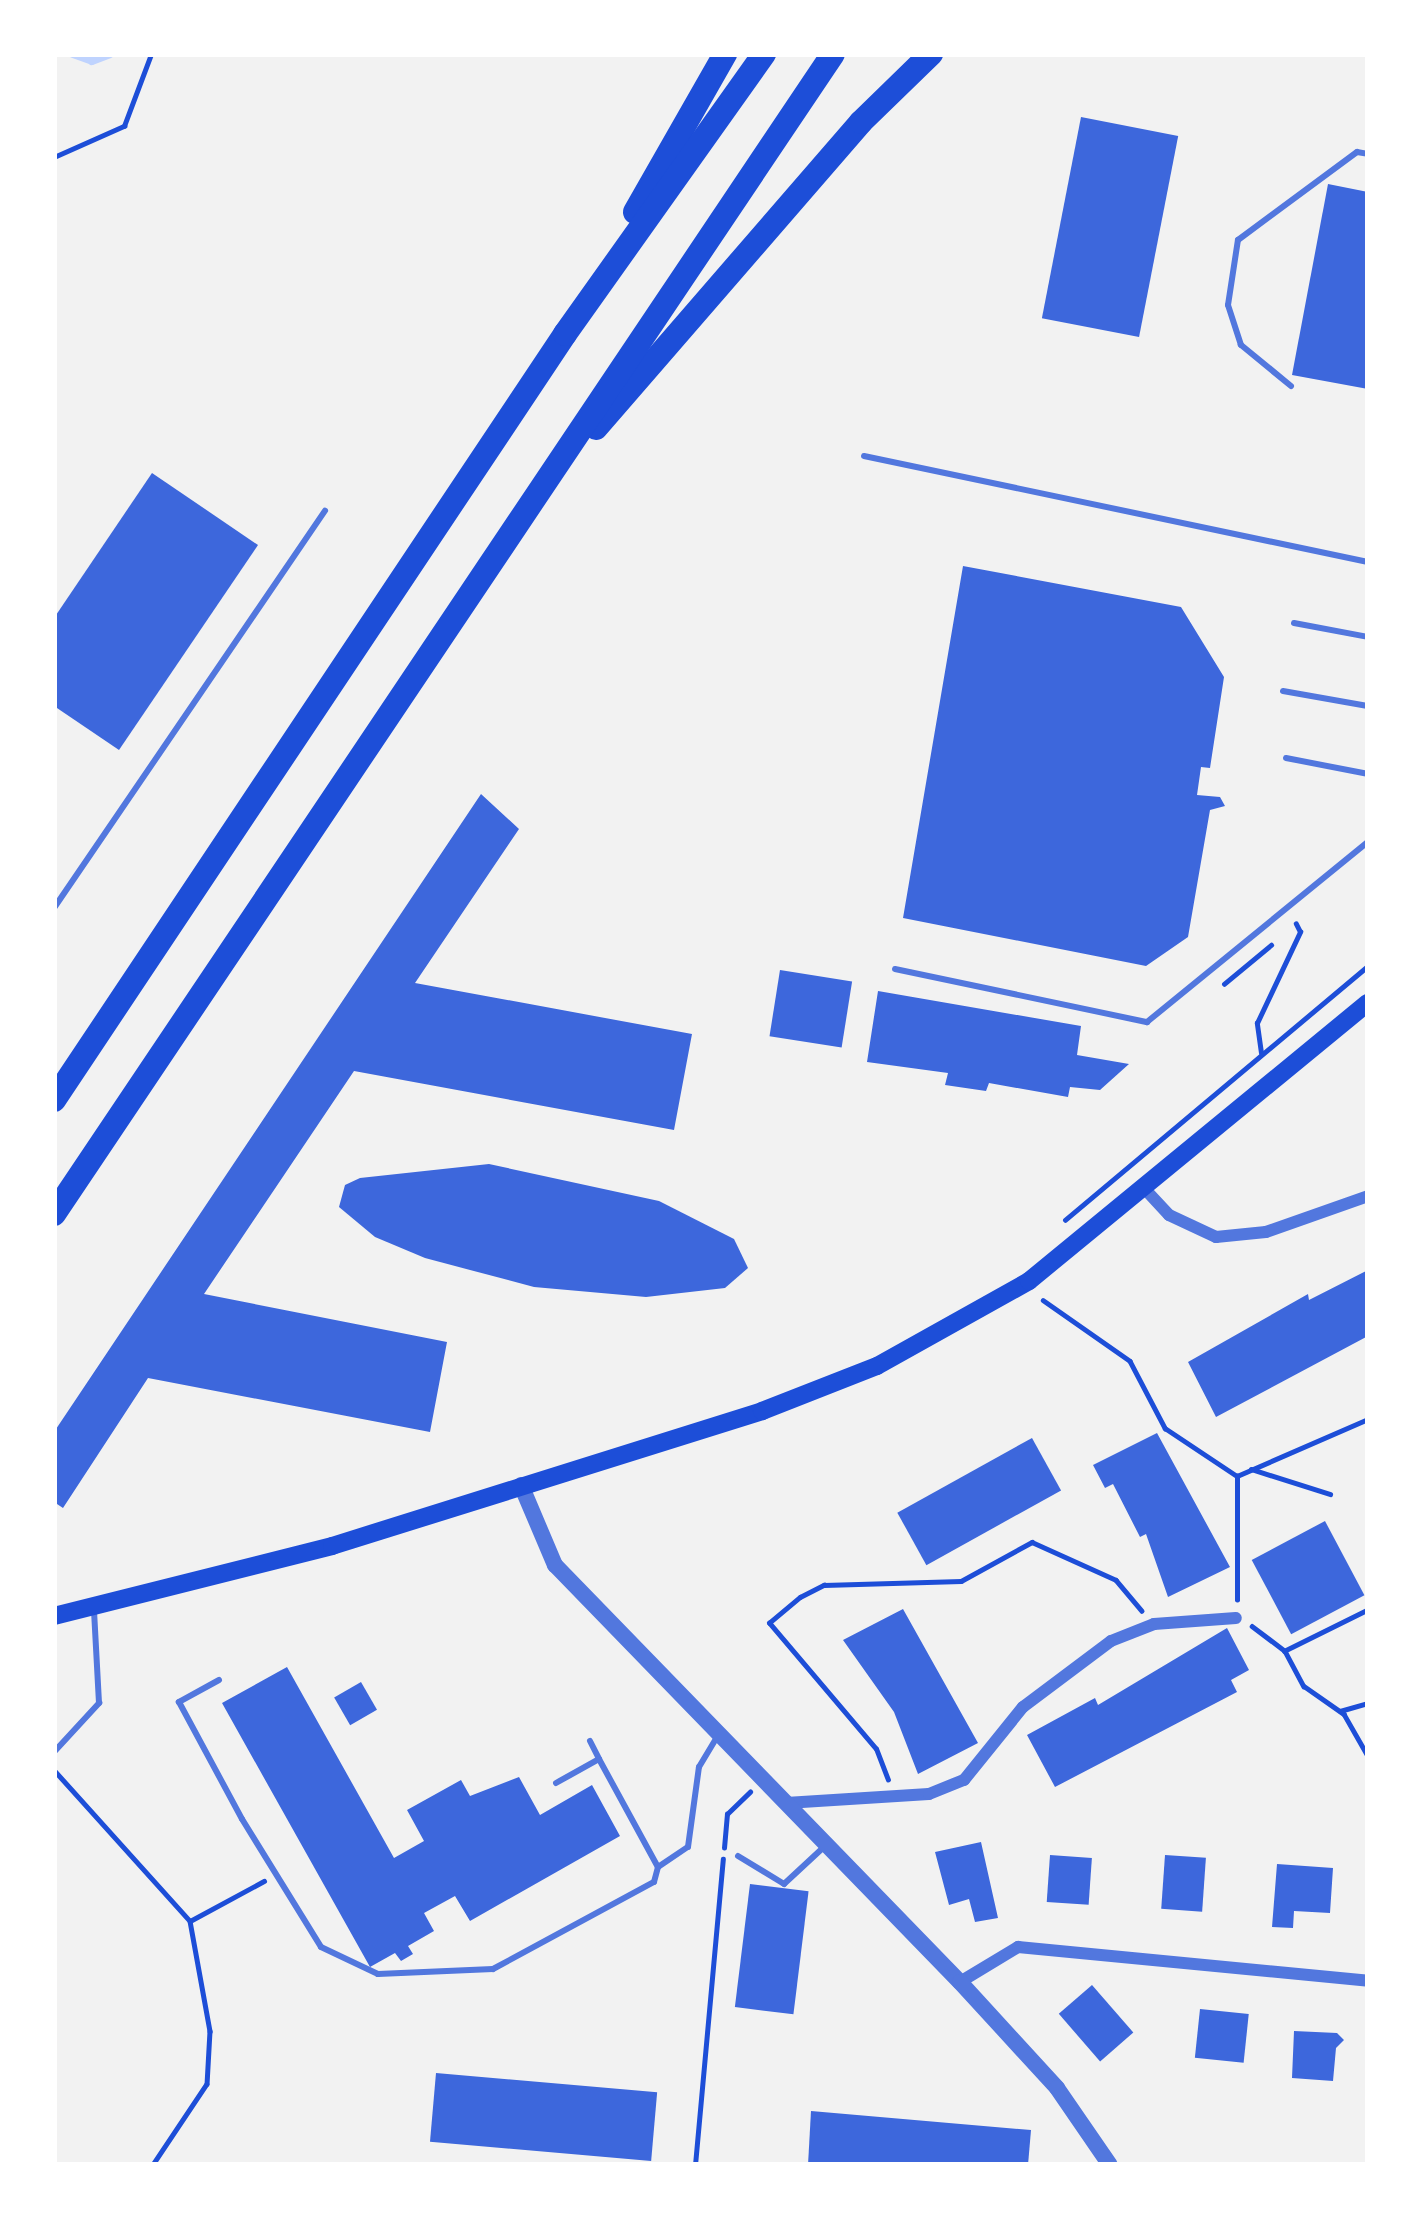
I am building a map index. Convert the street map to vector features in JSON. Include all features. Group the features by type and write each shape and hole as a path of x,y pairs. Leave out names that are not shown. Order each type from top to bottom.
{"highway":[{"path":"565,334 725,54"},
{"path":"54,1100 565,334 764,54"},
{"path":"54,1214 833,54"},
{"path":"532,502 819,169 931,54"}],"main road":[{"path":"54,1616 269,1565 762,1411 878,1366 1029,1281 1368,1004"}],"street":[{"path":"1143,1187 1169,1215 1216,1238 1266,1232 1368,1196"},
{"path":"521,1484 555,1565 960,1982 1058,2088 1110,2165"},
{"path":"786,1803 894,1796 964,1780 1061,1672 1154,1624 1236,1618"},
{"path":"960,1982 1018,1947 1368,1981"}],"lane":[{"path":"1291,386 1241,345 1228,305 1238,240 1357,152 1368,154"},
{"path":"864,456 1368,562"},
{"path":"54,908 325,511"},
{"path":"1294,623 1368,637"},
{"path":"1283,691 1368,706"},
{"path":"1286,758 1368,774"},
{"path":"895,969 1147,1022 1368,842"},
{"path":"54,1752 99,1703 93,1608"},
{"path":"220,1680 179,1702 321,1947 378,1974 493,1970 640,1890 658,1867 688,1847 699,1767 719,1734"},
{"path":"590,1741 658,1867"},
{"path":"556,1783 599,1759"},
{"path":"738,1856 784,1884 826,1844"}],"path":[{"path":"54,157 124,127 151,54"},
{"path":"1261,1053 1257,1023 1300,932 1296,924"},
{"path":"1049,1233 1368,966"},
{"path":"1043,1300 1130,1360 1165,1428 1237,1476"},
{"path":"1237,1476 1368,1419"},
{"path":"1252,1469 1330,1494"},
{"path":"1237,1476 1236,1618 1285,1652 1304,1686 1340,1711 1368,1756"},
{"path":"894,1796 876,1749 769,1623 800,1597 824,1586 961,1581 1032,1542 1116,1580 1154,1624"},
{"path":"1285,1652 1368,1610"},
{"path":"1340,1711 1368,1702"},
{"path":"55,1771 190,1921 210,2031 207,2084 153,2165"},
{"path":"695,2165 727,1814 750,1792"},
{"path":"190,1921 264,1881"}],"building":[{"path":"1081,117 1178,136 1139,337 1042,318"},
{"path":"1328,184 1368,192 1368,389 1292,375"},
{"path":"152,473 258,545 119,750 54,706 54,618"},
{"path":"963,566 1181,607 1224,677 1210,768 1201,767 1197,795 1220,797 1225,806 1210,810 1188,937 1146,966 903,918"},
{"path":"481,794 519,829 415,983 692,1034 674,1130 354,1071 204,1294 447,1342 430,1432 148,1378 63,1508 54,1502 54,1432"},
{"path":"780,970 852,981 842,1048 770,1036"},
{"path":"878,991 1081,1026 1077,1055 1129,1064 1100,1090 1070,1087 1068,1097 989,1083 986,1091 945,1085 948,1073 867,1062"},
{"path":"489,1164 659,1201 734,1239 748,1268 725,1288 646,1297 534,1287 425,1258 375,1237 339,1207 345,1185 360,1178"},
{"path":"1368,1270 1368,1336 1216,1417 1188,1362 1308,1294 1309,1300"},
{"path":"1157,1433 1230,1567 1168,1597 1146,1534 1140,1537 1113,1484 1105,1488 1093,1465"},
{"path":"1032,1438 1061,1490 926,1565 897,1513"},
{"path":"1325,1521 1364,1595 1291,1634 1252,1560"},
{"path":"903,1609 978,1743 918,1774 894,1712 843,1640"},
{"path":"1227,1628 1249,1670 1231,1680 1237,1692 1055,1787 1027,1735 1095,1698 1098,1705"},
{"path":"287,1667 394,1858 424,1841 407,1810 461,1780 470,1796 519,1777 540,1815 592,1785 620,1836 470,1921 455,1896 424,1913 434,1931 408,1946 413,1954 401,1961 395,1953 370,1967 222,1703"},
{"path":"361,1682 377,1710 350,1725 334,1697"},
{"path":"981,1842 998,1918 975,1922 969,1899 949,1905 935,1852"},
{"path":"1050,1855 1092,1858 1089,1905 1047,1902"},
{"path":"1165,1855 1206,1858 1202,1912 1161,1909"},
{"path":"1277,1864 1333,1868 1330,1913 1294,1911 1293,1928 1272,1927"},
{"path":"750,1884 809,1891 793,2014 735,2007"},
{"path":"1092,1985 1133,2033 1100,2061 1059,2014"},
{"path":"1200,2009 1249,2014 1244,2063 1195,2058"},
{"path":"1294,2031 1337,2033 1344,2040 1336,2048 1333,2081 1292,2078"},
{"path":"436,2073 657,2092 651,2161 430,2142"},
{"path":"811,2111 1031,2130 1028,2165 808,2165"}],"waterway":[{"path":"73,54 92,61 110,54"}]}
